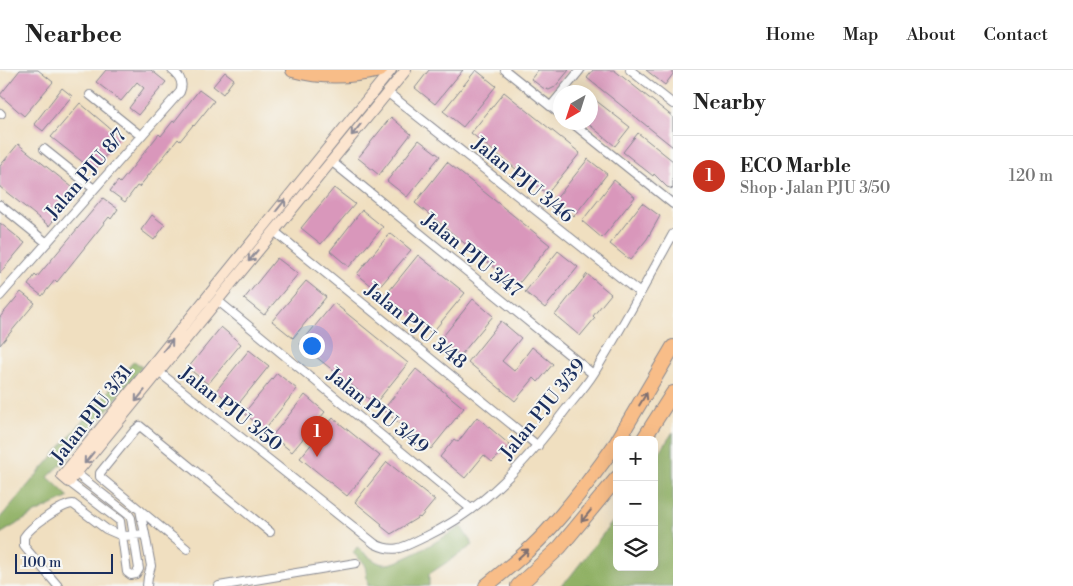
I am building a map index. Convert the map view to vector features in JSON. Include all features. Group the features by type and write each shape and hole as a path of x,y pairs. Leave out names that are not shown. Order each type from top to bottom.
{"highway":[{"path":"294,70 307,74 332,76 360,75 380,70"},
{"path":"620,436 673,347"},
{"path":"646,436 673,393"},
{"path":"486,586 551,528 582,490 613,447"},
{"path":"518,586 560,547 615,481"}],"street":[{"name":"Jalan PJU 8/7","path":"0,296 180,92 182,88 181,80 178,74 172,70"},
{"name":"Jalan PJU 3/31","path":"71,475 391,70"},
{"name":"Jalan PJU 3/31","path":"155,369 217,300 406,70"},
{"path":"505,70 551,106 553,104"},
{"path":"568,85 580,70"},
{"path":"630,70 673,104"},
{"name":"Jalan PJU 3/46","path":"387,92 640,293"},
{"path":"90,95 141,136"},
{"path":"581,130 673,204"},
{"path":"44,149 94,189"},
{"name":"Jalan PJU 3/47","path":"331,161 593,374"},
{"path":"0,205 47,243"},
{"name":"Jalan PJU 3/48","path":"274,231 538,446"},
{"name":"Jalan PJU 3/39","path":"387,550 397,549 436,532 471,509 498,487 538,446 593,374 673,234"},
{"name":"Jalan PJU 3/49","path":"217,300 471,509"},
{"name":"Jalan PJU 3/50","path":"155,369 375,544 387,550"},
{"path":"187,549 100,477 100,473 134,430 140,426 270,532"},
{"path":"71,475 129,515 139,569 136,574 127,572 120,521 71,475"},
{"path":"58,586 24,546 24,537 31,529 63,506 73,504 106,529 122,536 145,534"},
{"path":"140,510 151,566 147,586"},
{"path":"219,586 356,563"}],"green space":[{"path":"134,361 142,367 69,457 48,477 69,497 35,513 0,534 0,518"},
{"path":"673,432 673,586 560,586 569,578 613,521 613,571 658,571 658,455"},
{"path":"461,527 473,545 429,574 429,586 368,586 365,564 353,553 357,547 376,561 390,564 410,556"}],"building":[{"path":"20,70 38,70 53,82 24,116 0,95"},
{"path":"106,70 151,70 166,82 138,115 129,108 144,88 137,82 121,101 96,82"},
{"path":"429,70 463,70 435,104 415,88"},
{"path":"476,70 496,86 463,127 443,111"},
{"path":"538,70 569,70 557,85 553,85 553,88 549,90 531,79"},
{"path":"593,70 614,70 673,117 673,147 598,85 587,78"},
{"path":"646,70 673,70 673,74 665,85"},
{"path":"225,72 234,79 223,94 213,86"},
{"path":"62,88 72,96 43,131 34,124"},
{"path":"199,90 214,101 194,126 180,141 178,139 125,202 110,191 118,181 120,183 159,134 161,136 174,122"},
{"path":"504,92 580,153 547,194 471,133"},
{"path":"598,102 630,127 615,146 596,130 598,130"},
{"path":"80,103 120,137 94,171 51,137"},
{"path":"391,117 411,134 379,175 358,158"},
{"path":"638,133 673,161 673,189 667,187 654,174 653,176 623,152"},
{"path":"419,140 440,156 407,197 387,181"},
{"path":"18,144 77,191 49,226 0,187 0,166"},
{"path":"588,159 607,174 574,216 555,200"},
{"path":"447,162 550,245 517,286 415,203"},
{"path":"614,180 635,197 602,238 582,221"},
{"path":"334,188 355,204 321,244 301,228"},
{"path":"103,198 118,209 111,219 109,217 57,282 55,280 42,296 28,285 35,275 37,277"},
{"path":"642,203 660,216 647,239 630,260 610,244"},
{"path":"362,210 383,227 349,267 330,251"},
{"path":"152,215 165,225 154,240 141,230"},
{"path":"0,223 25,243 0,273"},
{"path":"390,233 411,250 377,290 357,274"},
{"path":"558,251 578,267 545,308 525,292"},
{"path":"418,255 465,293 432,333 385,296"},
{"path":"277,258 298,274 264,315 244,299"},
{"path":"587,274 611,294 580,336 555,315"},
{"path":"306,281 326,297 293,338 272,321"},
{"path":"21,292 35,303 0,345 0,317"},
{"path":"473,299 493,316 460,356 440,340"},
{"path":"334,303 408,363 375,404 300,344"},
{"path":"501,321 521,338 502,361 514,371 532,347 553,364 538,382 534,378 515,401 468,362"},
{"path":"221,327 241,344 208,384 188,368"},
{"path":"249,350 269,366 236,407 216,391"},
{"path":"416,369 464,408 431,449 383,410"},
{"path":"277,373 297,389 264,430 244,413"},
{"path":"305,395 325,412 292,452 272,436"},
{"path":"477,417 510,445 492,462 484,455 465,478 440,457 454,439 458,442"},
{"path":"333,418 380,456 347,496 300,458"},
{"path":"387,462 435,500 420,518 391,534 355,502"}],"place":[{"name":"ECO Marble","path":"317,457"}]}
